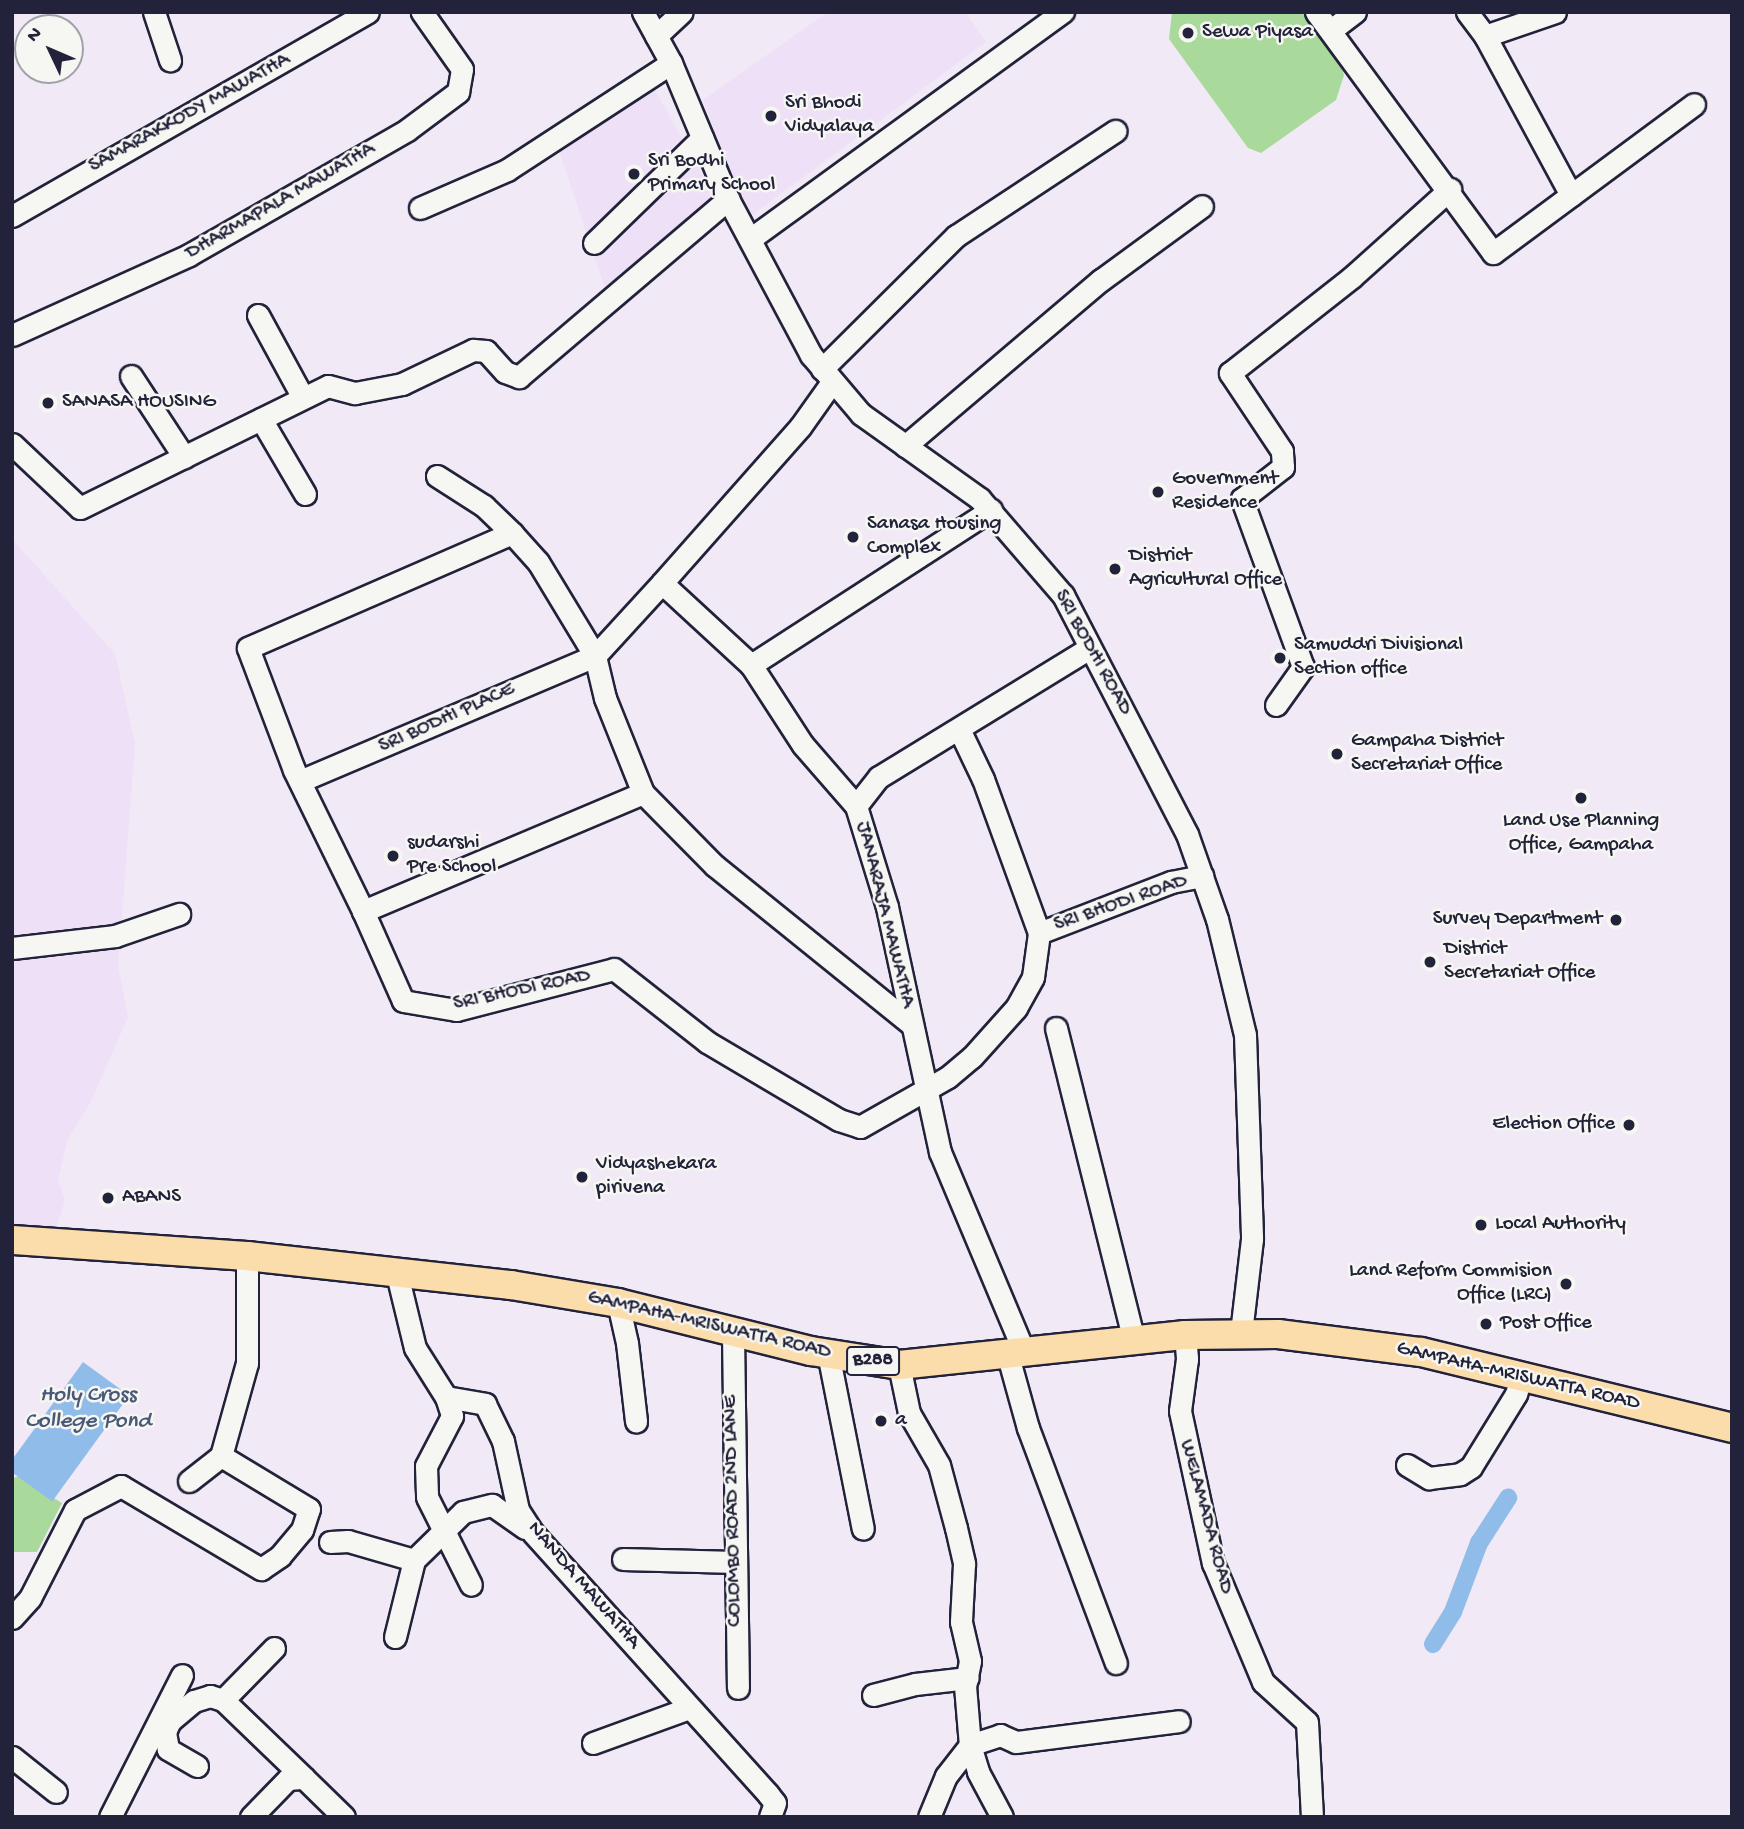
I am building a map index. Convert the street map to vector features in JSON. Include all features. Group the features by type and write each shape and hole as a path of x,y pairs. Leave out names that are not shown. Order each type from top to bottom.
{"main road":[{"name":"GAMPAHA-MRISWATTA ROAD","path":"12,1240 247,1256 396,1270 618,1303 733,1333 899,1366 1185,1335 1241,1333 1421,1352 1732,1428"}],"street":[{"path":"154,12 170,60"},
{"name":"SAMARAKKODY MAWATHA","path":"12,216 369,12"},
{"name":"DHARMAPALA MAWATHA","path":"12,335 189,256 407,130 458,92 462,69 422,12"},
{"name":"SRI BODHI ROAD","path":"643,12 671,63 728,200 827,375 861,414 991,510 1063,595 1088,649 1150,759 1187,834 1202,876 1245,1035 1252,1239 1241,1333"},
{"path":"656,36 682,12"},
{"path":"750,239 1008,48 1063,12"},
{"path":"1316,12 1450,189 1484,246 1493,253 1694,104"},
{"path":"1331,30 1355,12"},
{"path":"1467,12 1485,36 1571,195"},
{"path":"1485,36 1555,12"},
{"path":"420,208 507,170 671,63"},
{"path":"595,656 800,427 827,375 956,236 1115,131"},
{"path":"594,243 702,138"},
{"path":"1276,705 1303,667 1242,499 1283,467 1282,451 1230,373 1352,277 1450,189"},
{"path":"12,444 80,508 328,386 355,393 402,384 473,350 486,351 505,372 519,377 728,200"},
{"path":"905,446 1101,280 1202,206"},
{"path":"258,315 303,398"},
{"path":"131,376 184,457"},
{"path":"261,419 305,494"},
{"path":"437,476 484,506 538,562 595,656 605,698 643,793 715,866 911,1024"},
{"path":"751,665 991,510"},
{"path":"512,533 248,648 300,781 363,911 643,793"},
{"name":"JANARAJA MAWATHA","path":"662,583 751,665 803,745 856,806 887,907 940,1152 1016,1355 1028,1428 1116,1663"},
{"path":"856,806 879,777 1088,649"},
{"name":"SRI BODHI PLACE","path":"300,781 595,656"},
{"name":"SRI BHODI ROAD","path":"363,911 403,1001 456,1010 614,969 707,1042 839,1120 860,1127 925,1091 972,1056 1016,1008 1033,977 1039,933 983,779 959,729"},
{"name":"SRI BHODI ROAD","path":"1039,933 1171,883 1202,876"},
{"path":"12,948 115,936 180,914"},
{"path":"1056,1028 1134,1340"},
{"path":"190,1481 221,1456 247,1363 247,1256"},
{"path":"396,1270 415,1348 446,1397 452,1416 426,1466 427,1497 471,1585"},
{"path":"618,1303 627,1343 636,1421"},
{"name":"COLOMBO ROAD 2ND LANE","path":"733,1333 738,1688"},
{"name":"WELAMADA ROAD","path":"1185,1335 1187,1359 1180,1411 1213,1563 1250,1661 1263,1682 1307,1721 1312,1807"},
{"path":"828,1353 863,1529"},
{"path":"899,1366 909,1413 939,1465 956,1528 964,1564 961,1622 970,1661 970,1745 978,1772 1002,1817"},
{"path":"1407,1465 1429,1478 1460,1474 1471,1467 1516,1394 1522,1375"},
{"name":"NANDA MAWATHA","path":"446,1397 485,1404 503,1441 518,1510 533,1533 775,1802 769,1817"},
{"path":"12,1618 30,1598 75,1510 121,1486 261,1569 267,1567 302,1530 309,1509 221,1456"},
{"path":"395,1637 414,1560 463,1512 492,1505 533,1533"},
{"path":"330,1542 348,1541 414,1560"},
{"path":"623,1559 735,1562"},
{"path":"223,1700 274,1648"},
{"path":"110,1817 182,1675"},
{"path":"873,1695 915,1684 968,1678"},
{"path":"197,1766 168,1749 165,1732 170,1721 194,1701 210,1696 223,1700 344,1817"},
{"path":"593,1743 689,1708"},
{"path":"929,1817 946,1776 970,1745 1000,1735 1016,1742 1180,1721"},
{"path":"12,1757 56,1792"},
{"path":"251,1817 288,1779 304,1778"}],"shaded area":[{"path":"828,12 965,12 986,42 748,218 703,100"},
{"name":"Sri Bodhi Primary School","path":"650,81 718,203 606,291 557,144"},
{"path":"12,539 115,654 135,744 118,966 128,1017 90,1103 68,1139 58,1179 65,1200 51,1244 12,1235"}],"green space":[{"path":"1172,12 1305,12 1339,60 1344,75 1336,100 1261,153 1248,148 1169,39"},
{"path":"18,1476 62,1503 37,1552 12,1552 12,1479"}],"water":[{"name":"Holy Cross College Pond","path":"83,1362 129,1396 52,1501 12,1472 12,1460"}],"waterway":[{"path":"1433,1644 1453,1612 1479,1543 1508,1498"}],"place":[{"name":"Sewa Piyasa","path":"1188,33"},
{"name":"Sri Bhodi Vidyalaya","path":"771,116"},
{"name":"Sri Bodhi Primary School","path":"634,174"},
{"name":"SANASA HOUSING","path":"48,403"},
{"name":"Government Residence","path":"1158,492"},
{"name":"Sanasa Housing Complex","path":"853,537"},
{"name":"District Agricultural Office","path":"1115,569"},
{"name":"Samuddri Divisional Section office","path":"1280,658"},
{"name":"Gampaha District Secretariat Office","path":"1337,754"},
{"name":"Land Use Planning Office, Gampaha","path":"1581,798"},
{"name":"sudarshi Pre School","path":"393,856"},
{"name":"Survey Department","path":"1616,920"},
{"name":"District Secretariat Office","path":"1430,962"},
{"name":"Election Office","path":"1629,1125"},
{"name":"Vidyashekara pirivena","path":"582,1177"},
{"name":"ABANS","path":"108,1198"},
{"name":"Local Authority","path":"1481,1225"},
{"name":"Land Reform Commision Office (LRC)","path":"1566,1284"},
{"name":"Post Office","path":"1486,1324"},
{"name":"a","path":"881,1421"}]}
